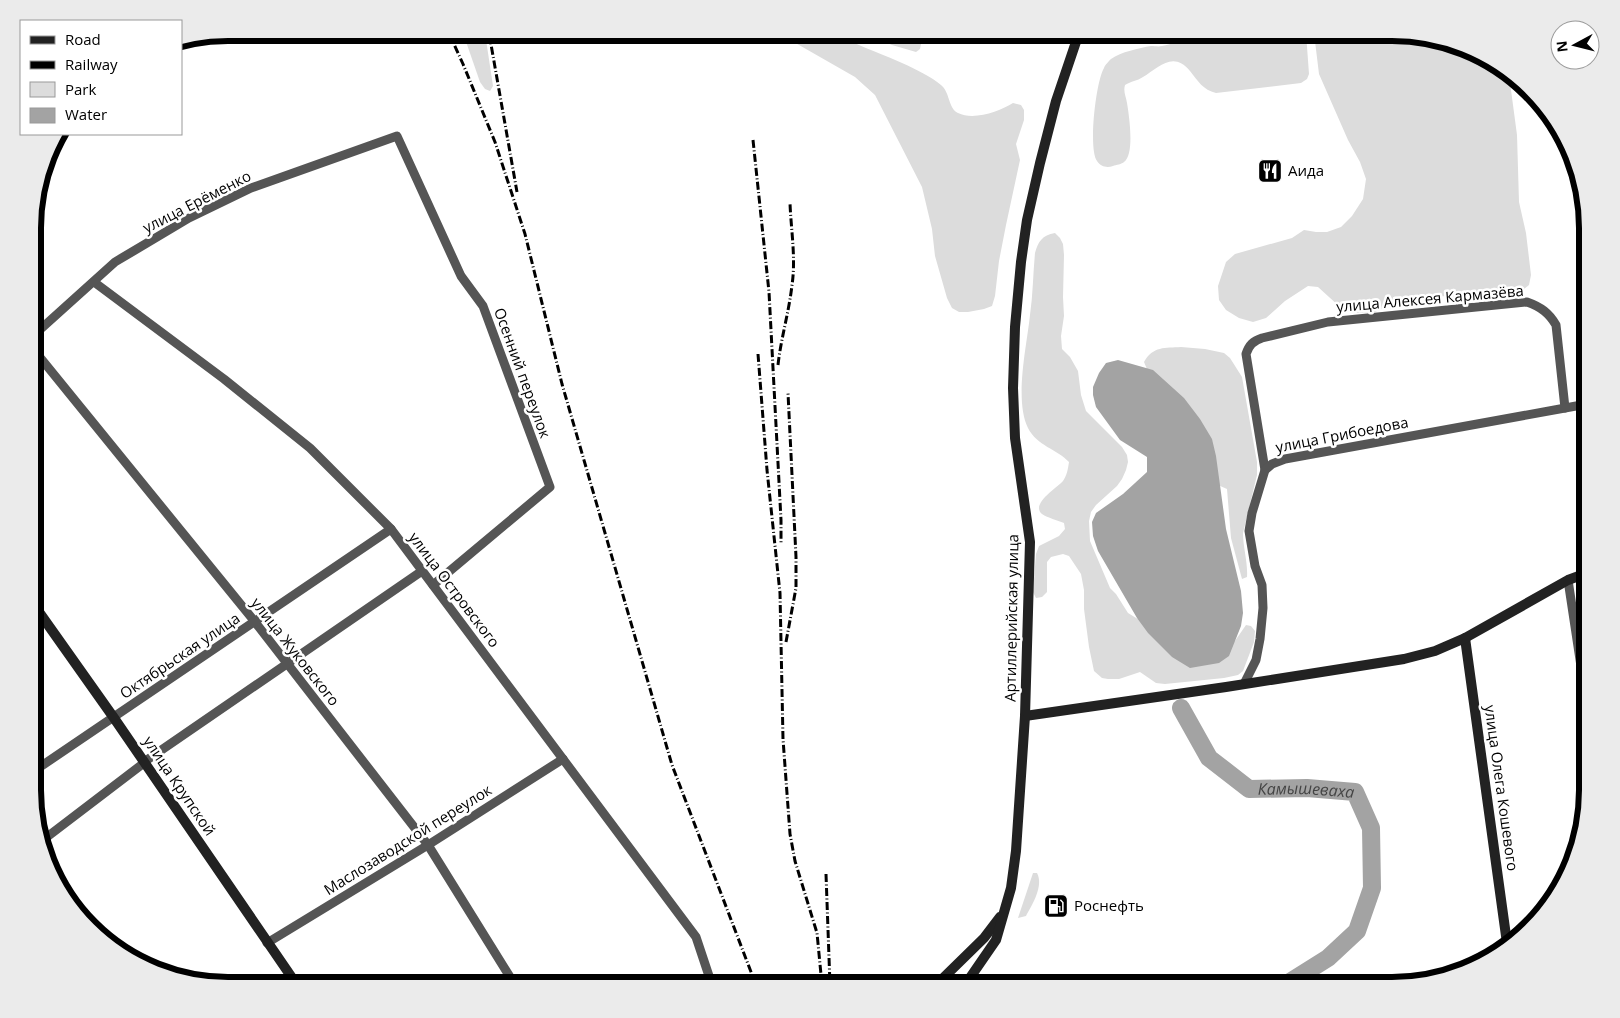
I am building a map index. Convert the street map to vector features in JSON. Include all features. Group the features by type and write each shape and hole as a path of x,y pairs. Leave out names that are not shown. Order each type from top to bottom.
{"street":[{"name":"Артиллерийская улица","path":"971,977 996,940 1011,888 1016,851 1025,716 1030,542 1015,438 1013,388 1017,308 1021,262 1040,163 1056,101 1076,41"},
{"name":"улица Ерёменко","path":"41,329 115,262 190,218 242,192 397,136"},
{"name":"Осенний переулок","path":"397,136 461,276 483,306 550,487 433,585"},
{"name":"улица Островского","path":"94,282 224,380 310,448 391,529 696,937 709,977"},
{"name":"улица Алексея Кармазёва","path":"1265,470 1246,354 1248,347 1254,341 1262,338 1328,322 1528,302 1538,306 1550,315 1556,325 1565,408"},
{"name":"улица Жуковского","path":"41,359 255,622 428,845 510,977"},
{"name":"улица Грибоедова","path":"1244,684 1256,660 1263,608 1262,585 1255,566 1249,531 1252,513 1265,470 1272,464 1579,405"},
{"name":"Октябрьская улица","path":"41,766 391,529"},
{"path":"48,836 144,762 422,571"},
{"path":"1025,716 1404,659 1435,651 1465,638 1568,580 1579,576"},
{"path":"1568,580 1579,653"},
{"name":"улица Крупской","path":"41,616 114,718 291,977"},
{"name":"улица Олега Кошевого","path":"1465,638 1506,938"},
{"name":"Маслозаводской переулок","path":"267,942 428,845 563,759"},
{"name":"Артиллерийская улица","path":"944,977 984,938 1004,912"}],"green space":[{"path":"466,41 486,41 493,86 490,91 485,89 480,82"},
{"path":"792,41 850,41 902,63 923,73 941,85 952,108 964,115 987,114 1013,103 1021,105 1024,110 1024,120 1016,144 1020,160 999,261 992,306 968,312 959,312 952,308 947,298 935,256 932,229 922,187 875,95 855,77"},
{"path":"883,41 922,41 920,49 916,52"},
{"path":"1176,41 1307,41 1309,74 1307,79 1301,83 1216,93 1211,92 1198,82 1184,65 1172,61 1166,63 1125,85 1124,92 1128,109 1130,134 1127,158 1123,163 1111,167 1100,165 1094,154 1093,130 1098,86 1105,66 1111,59 1120,54 1141,48 1169,44"},
{"path":"1315,41 1392,41 1428,45 1452,51 1485,66 1510,84 1517,135 1519,202 1526,233 1531,275 1529,285 1519,293 1504,297 1425,296 1397,302 1375,312 1355,313 1340,307 1318,287 1308,286 1285,301 1266,318 1253,322 1239,318 1226,310 1219,300 1218,286 1226,262 1235,254 1292,238 1304,230 1327,232 1341,227 1352,216 1363,199 1366,179 1319,74"},
{"path":"1055,233 1063,244 1064,255 1062,349 1070,357 1078,371 1081,395 1086,411 1122,447 1127,455 1128,462 1122,479 1117,486 1091,512 1089,521 1090,541 1110,588 1128,613 1159,632 1228,651 1246,625 1251,626 1255,631 1254,642 1243,671 1238,675 1165,684 1156,683 1140,672 1119,679 1102,678 1094,671 1089,647 1081,574 1069,556 1063,554 1051,557 1047,562 1047,592 1042,597 1036,598 1033,592 1036,554 1039,546 1059,536 1065,529 1064,523 1042,514 1039,510 1046,496 1063,481 1069,462 1032,434 1024,416 1022,403 1023,372 1035,253 1041,240 1047,235"},
{"path":"1181,347 1224,353 1230,358 1242,377 1257,462 1257,475 1243,533 1247,577 1242,579 1231,538 1227,489 1209,481 1144,362 1155,350"},
{"path":"1033,873 1037,873 1039,878 1036,895 1026,916 1018,918"}],"water":[{"path":"1118,360 1153,370 1184,398 1212,439 1226,529 1241,591 1243,613 1241,626 1229,656 1219,663 1190,668 1172,657 1148,633 1137,618 1098,551 1093,536 1092,522 1096,513 1123,494 1147,472 1147,457 1120,440 1096,407 1093,387 1099,373 1106,363"}],"waterway":[{"name":"Камышеваха","path":"1181,708 1209,758 1249,789 1307,788 1355,792 1371,828 1372,888 1357,931 1328,958 1298,977"}],"railway":[{"path":"453,41 495,142 525,234 562,384 672,765 753,977"},
{"path":"490,41 517,192"},
{"path":"753,140 769,292 781,544"},
{"path":"778,365 793,275 790,203"},
{"path":"758,354 767,470 780,593 783,739 790,834 795,861 817,933 821,977"},
{"path":"786,642 796,588 788,393"},
{"path":"826,874 830,977"}],"place":[{"name":"Аида","path":"1270,171"},
{"name":"Роснефть","path":"1056,906"}]}
